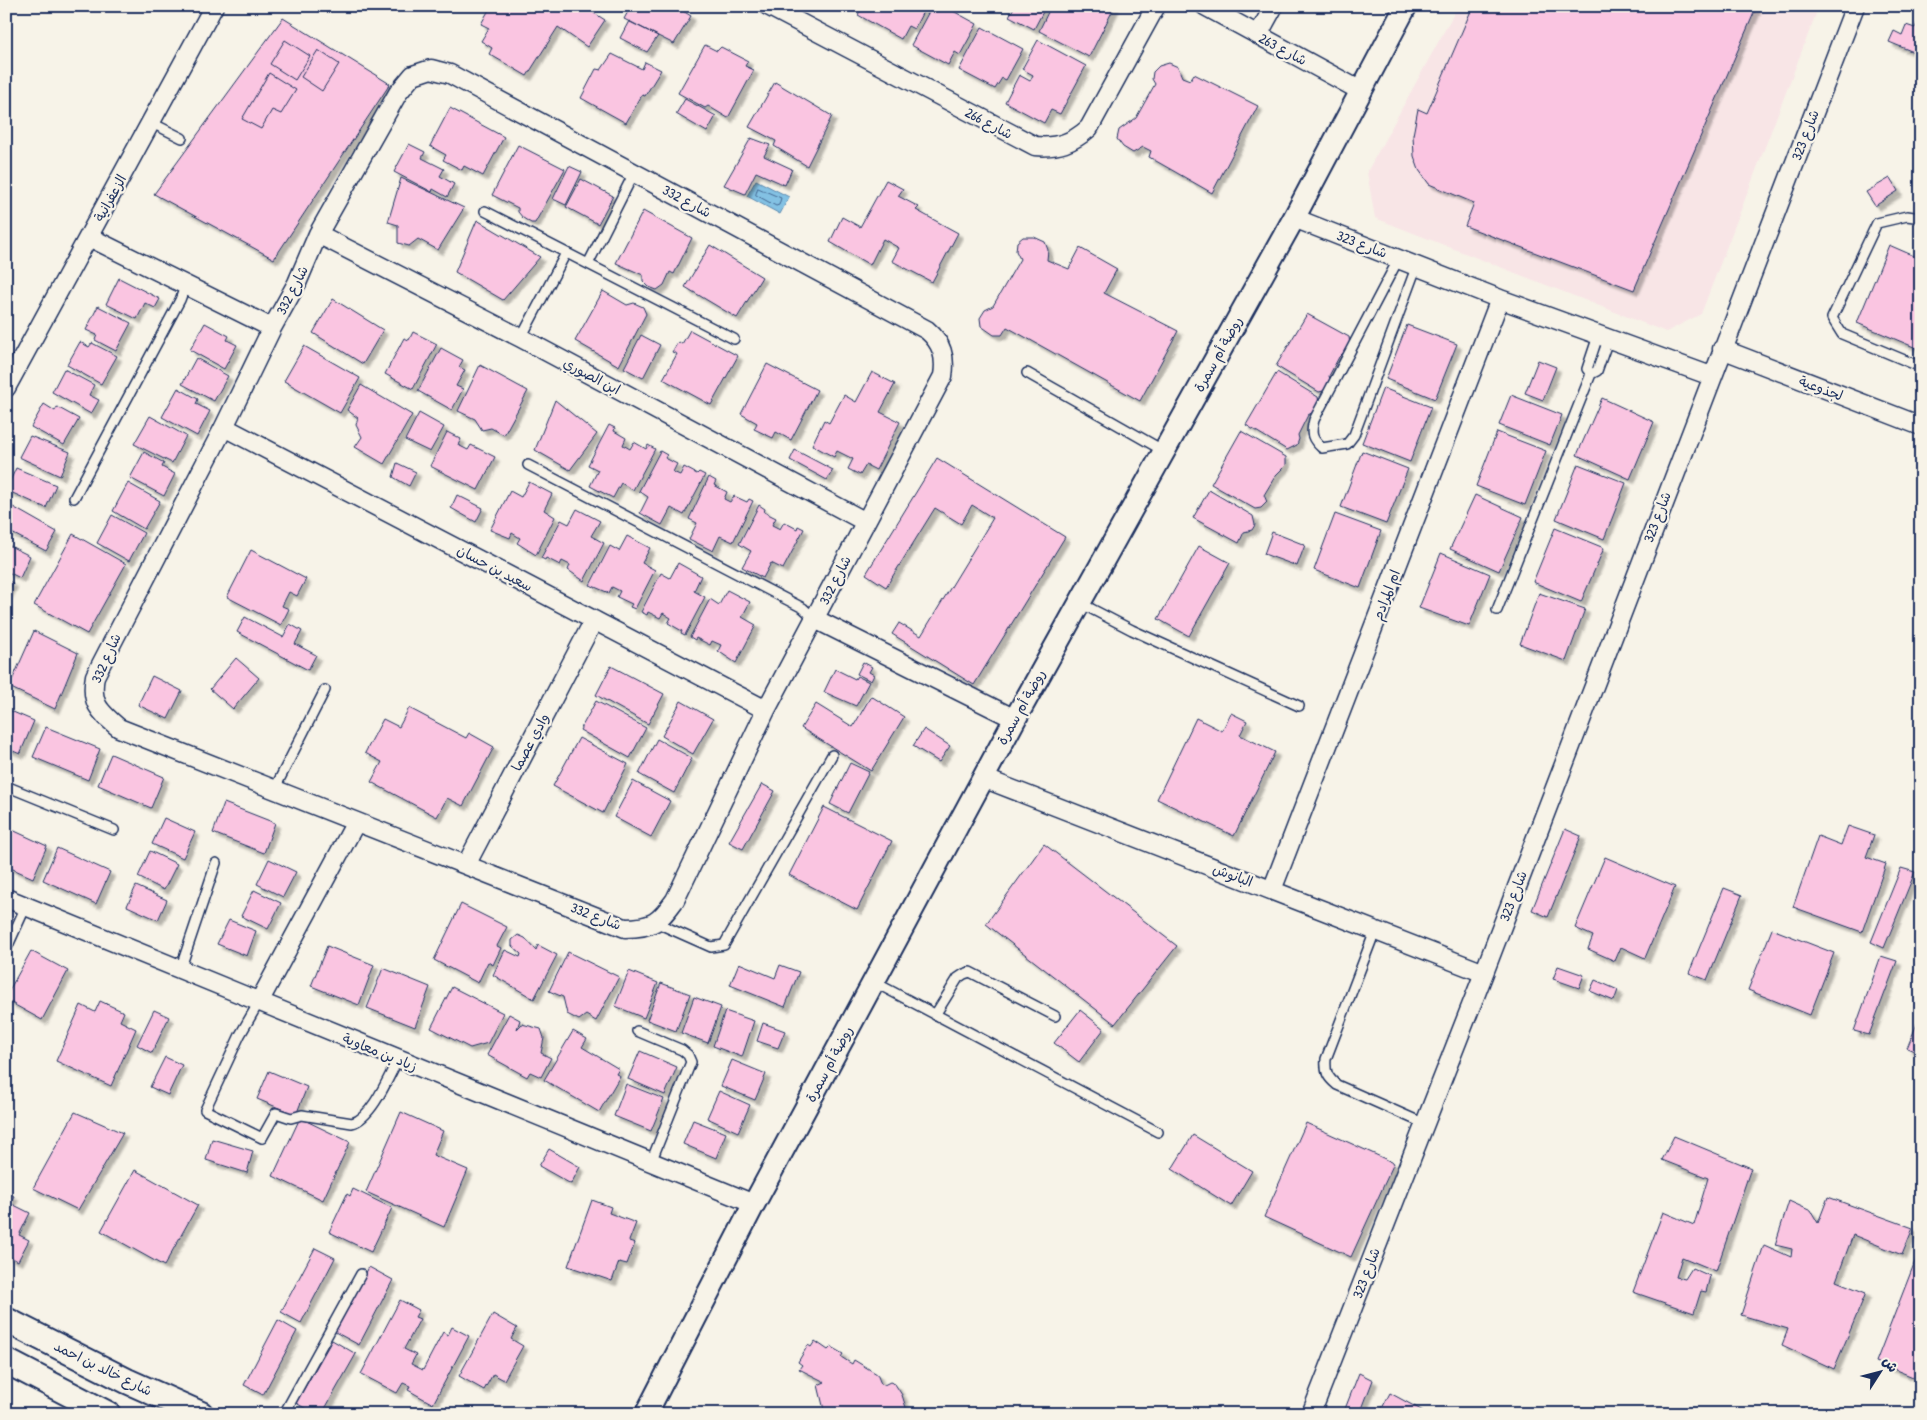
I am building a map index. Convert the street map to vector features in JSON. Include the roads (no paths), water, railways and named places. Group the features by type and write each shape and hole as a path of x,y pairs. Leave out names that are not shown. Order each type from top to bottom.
{"main road":[{"name":"شارع خالد بن احمد","path":"6,1320 127,1381 201,1414"},
{"path":"6,1361 108,1414"}],"street":[{"name":"الزعفرانية","path":"6,388 214,6"},
{"name":"شارع 266","path":"768,6 1035,146 1050,148 1065,145 1077,139 1089,128 1156,6"},
{"path":"1258,35 1274,6"},
{"name":"روضة أم سمرة","path":"646,1414 754,1204 983,778 1294,218 1406,6"},
{"name":"شارع 323","path":"1311,1414 1484,973 1711,376 1855,6"},
{"name":"شارع 263","path":"1207,7 1361,91"},
{"name":"شارع 332","path":"431,69 450,74 927,330 936,338 944,353 942,376 766,710 675,900 656,923 643,928 625,928 119,728 96,705 92,691 95,676 224,427 272,328 297,283 318,234 398,93 413,75 431,69"},
{"name":"شارع 323","path":"1294,218 1500,299 1711,376"},
{"name":"ابن الصوري","path":"318,234 521,338 864,521"},
{"name":"شارع 332","path":"88,237 272,328"},
{"name":"ام المرادم","path":"1272,890 1500,299"},
{"name":"لجذوعية","path":"1722,350 1921,426"},
{"name":"سعيد بن حسان","path":"224,427 766,710"},
{"name":"شارع 332","path":"815,619 1015,719"},
{"name":"وادي عصما","path":"466,865 594,620"},
{"name":"البانوش","path":"983,778 1484,973"},
{"path":"259,1002 356,822"},
{"name":"زياد بن معاوية","path":"6,898 754,1204"}],"lane":[{"path":"152,123 182,138"},
{"path":"588,264 634,173"},
{"path":"485,211 734,339"},
{"path":"1921,218 1907,216 1877,223 1832,318 1842,334 1921,367"},
{"path":"521,338 566,253"},
{"path":"1399,258 1314,420 1310,431 1312,440 1322,448 1347,444 1354,435 1417,265"},
{"path":"74,498 180,300 186,284"},
{"path":"1498,610 1591,374 1597,371 1603,338"},
{"path":"1028,373 1164,451"},
{"path":"528,465 803,608 815,619"},
{"path":"1080,603 1132,630 1299,706"},
{"path":"274,790 325,690"},
{"path":"656,923 711,946 718,948 724,945 832,754"},
{"path":"6,786 114,830"},
{"path":"180,970 216,863"},
{"path":"6,950 26,906"},
{"path":"1375,931 1326,1060 1325,1069 1329,1079 1337,1085 1425,1124"},
{"path":"935,1015 958,978 970,972 1055,1016"},
{"path":"874,982 1158,1132"},
{"path":"259,1002 240,1035 204,1110 262,1138 276,1113 291,1118 302,1115 352,1123 359,1121 380,1092 398,1059"},
{"path":"637,1031 682,1050 688,1055 691,1062 651,1162"},
{"path":"284,1414 361,1274"}],"water":[{"path":"756,180 789,197 780,214 747,196"}]}
